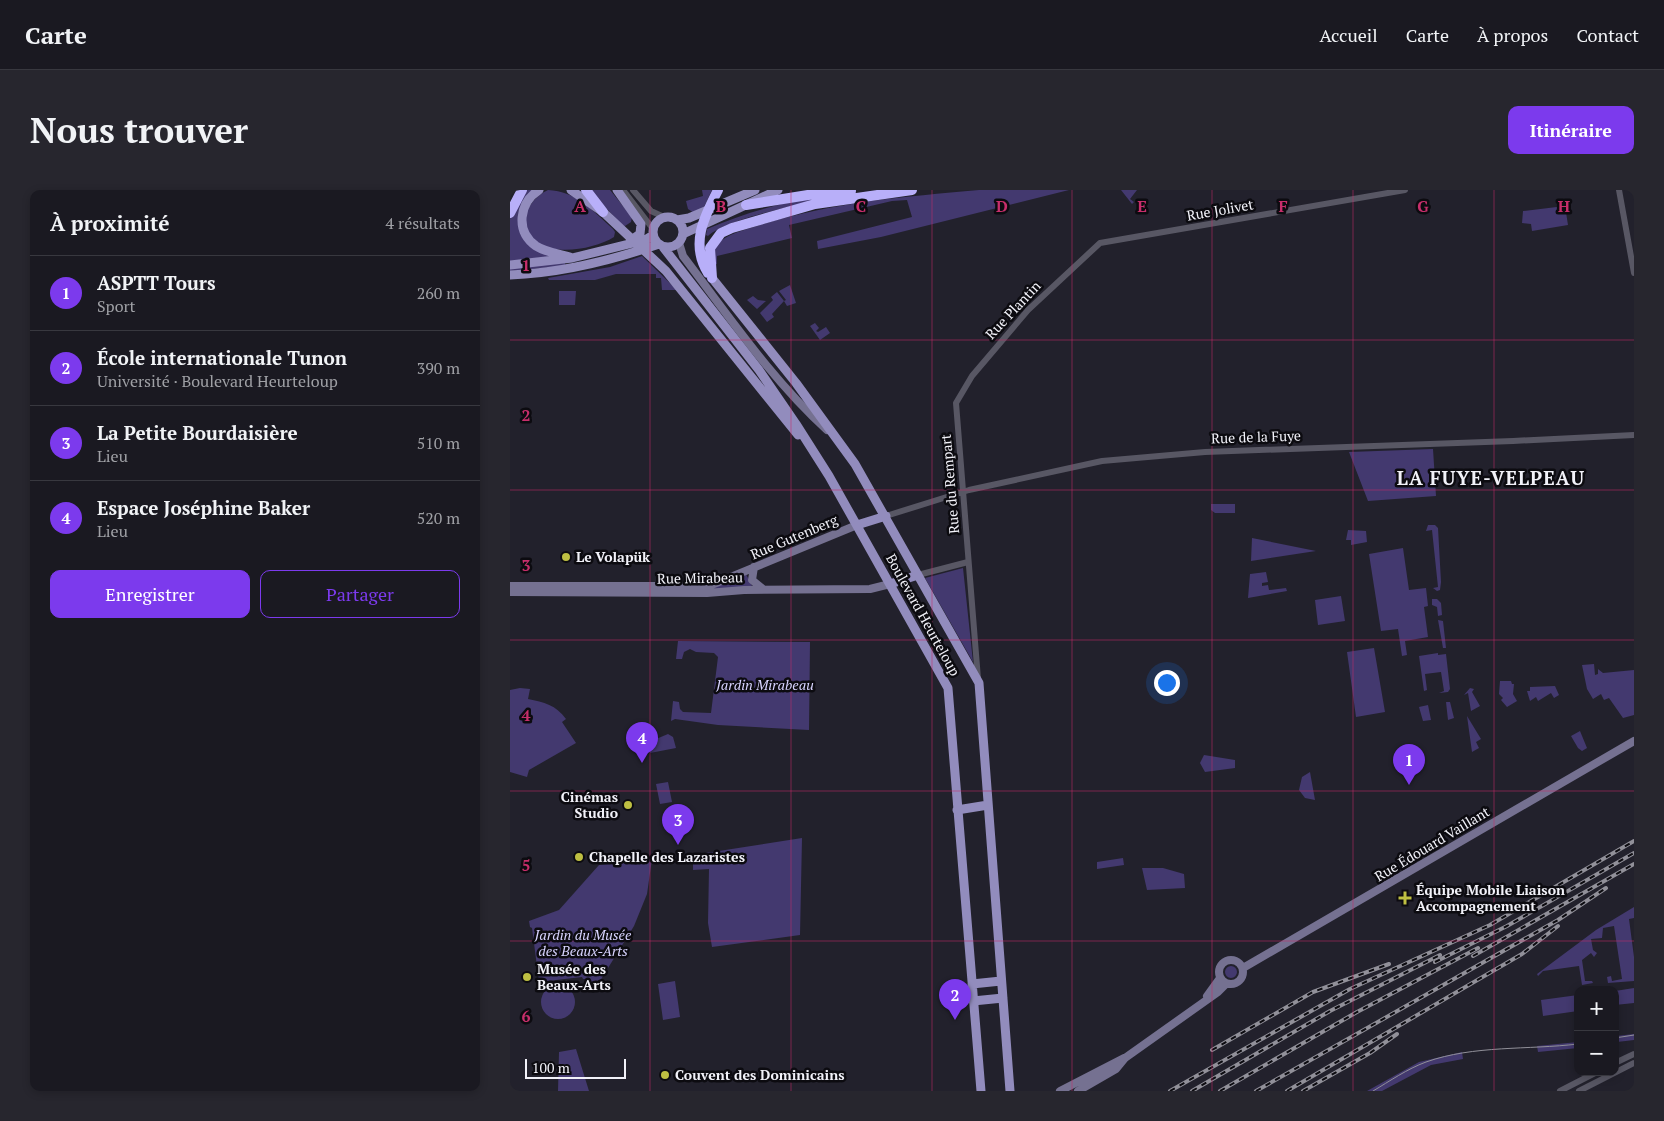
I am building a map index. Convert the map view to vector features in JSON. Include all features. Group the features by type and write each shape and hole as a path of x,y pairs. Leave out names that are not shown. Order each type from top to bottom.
{"highway":[{"path":"510,213 522,190"},
{"path":"586,190 602,212"},
{"path":"712,278 701,258 700,233 703,221 718,190"},
{"path":"746,205 802,196 862,190"},
{"path":"712,278 710,248 721,233 732,228 830,200 912,190"}],"main road":[{"path":"539,190 527,201 523,208 523,230 527,238 538,247 572,258"},
{"path":"571,190 602,212 650,256 678,285 810,448"},
{"path":"617,190 640,221 641,227 638,236 624,246"},
{"path":"510,264 572,258 645,240 653,232 657,222 664,217 677,220 689,218 755,190"},
{"path":"683,234 778,190"},
{"path":"510,275 556,271 589,265 661,246 673,247 679,243 683,234 682,226 677,220"},
{"path":"653,232 661,246"},
{"name":"Boulevard Heurteloup","path":"679,243 683,256 758,353 856,464 979,683 1010,1091"},
{"name":"Boulevard Heurteloup","path":"661,246 759,370 796,424 829,476 948,688 981,1091"},
{"path":"712,278 796,383 830,433"},
{"path":"857,525 886,516"},
{"name":"Rue Gutenberg","path":"714,584 857,525"},
{"path":"754,567 753,582 764,590"},
{"path":"890,584 918,575"},
{"name":"Rue Mirabeau","path":"510,586 683,586 714,584"},
{"name":"Rue Mirabeau","path":"510,592 707,592 870,589 890,584"},
{"name":"Rue Édouard Vaillant","path":"1243,968 1634,740"},
{"path":"957,810 988,805"},
{"path":"1203,1001 1218,983 1220,966 1225,960 1234,960 1243,968 1240,980 1232,984 1226,984 1220,978"},
{"path":"972,984 1001,981"},
{"path":"1078,1091 1116,1068 1126,1058 1218,992 1226,984"},
{"path":"973,1001 1003,998"},
{"path":"1064,1089 1110,1064 1126,1058"}],"street":[{"path":"623,190 653,232"},
{"name":"Rue Jolivet","path":"1100,243 1405,190"},
{"path":"1620,190 1634,273"},
{"path":"634,191 651,212 664,217"},
{"name":"Rue Plantin","path":"956,403 972,376 1028,310 1100,243"},
{"name":"Rue du Rempart","path":"956,403 968,562"},
{"name":"Rue de la Fuye","path":"886,516 964,492 1076,465 1152,456 1205,452 1634,435"},
{"path":"918,575 968,562"},
{"name":"Boulevard Heurteloup","path":"968,562 979,683"},
{"path":"1619,1061 1634,1054"},
{"path":"1579,1091 1634,1063"},
{"path":"1560,1091 1589,1076"}],"green space":[{"path":"525,190 533,190 519,210 519,228 555,256 510,261 510,218"},
{"path":"548,190 567,194 584,203 613,229 615,232 614,237 586,248 564,250 554,249 536,242 529,236 526,229 526,214 535,200"},
{"path":"589,190 610,190 632,217 631,222 625,226 622,225"},
{"path":"702,190 712,190 703,209 694,213 688,209 686,201 703,196"},
{"path":"979,190 1069,190 881,237 818,249 817,241 912,217 907,200 892,201 789,225 792,238 717,256 717,264 714,265 713,255 715,248 725,238 743,230 787,217 868,202"},
{"path":"1121,190 1137,190 1130,199 1134,202 1132,204"},
{"path":"814,197 814,200 743,219 729,224 708,236 706,235 707,229 746,214"},
{"path":"1565,206 1568,225 1532,231 1531,224 1522,223 1523,211"},
{"path":"642,256 677,290 662,290 661,278 656,278 656,274 616,274 595,280 549,280 548,278 610,267"},
{"path":"565,263 565,266 510,271 510,267"},
{"path":"790,285 796,303 787,306 784,301 786,300 779,291"},
{"path":"559,291 576,291 575,305 559,305"},
{"path":"777,292 784,301 772,314 774,317 767,322 760,313 773,300 771,297"},
{"path":"753,296 758,300 766,301 757,309 747,300"},
{"path":"815,323 819,328 816,331 818,332 826,327 830,333 820,340 810,326"},
{"path":"1433,449 1436,496 1368,501 1349,452"},
{"path":"1211,504 1235,504 1235,513 1215,513 1211,510"},
{"path":"1428,525 1435,525 1438,528 1441,582 1440,590 1437,591 1433,588 1438,587 1432,530 1426,531"},
{"path":"1348,530 1366,531 1367,542 1351,545 1351,540 1346,540"},
{"path":"1252,538 1316,551 1251,561"},
{"path":"1403,548 1409,590 1426,588 1428,606 1424,607 1428,637 1405,641 1407,655 1402,656 1398,629 1381,631 1369,554"},
{"path":"963,568 973,662 925,578"},
{"path":"1266,572 1268,582 1262,583 1262,586 1268,585 1269,590 1286,588 1287,591 1248,598 1250,574"},
{"path":"746,574 752,586 713,590 713,588"},
{"path":"1341,596 1345,621 1318,625 1315,600"},
{"path":"1432,599 1437,599 1441,603 1442,615 1438,616 1437,607 1432,605"},
{"path":"1438,620 1443,621 1446,648 1443,648"},
{"name":"Jardin Mirabeau","path":"678,641 810,642 809,730 718,725 675,719 671,721 673,701 679,702 680,709 683,712 711,713 718,657 714,653 696,652 690,649 684,652 682,659 676,659"},
{"path":"1374,648 1385,712 1356,717 1347,652"},
{"path":"1438,653 1438,655 1446,654 1450,689 1448,692 1439,693 1444,691 1441,672 1425,674 1427,690 1424,691 1419,656"},
{"path":"1594,664 1595,675 1598,674 1598,669 1603,673 1634,670 1634,715 1623,718 1609,698 1604,700 1601,694 1593,699 1587,689 1582,665"},
{"path":"1500,681 1511,681 1514,684 1513,694 1517,701 1507,707 1499,694"},
{"path":"1555,686 1559,695 1554,698 1551,693 1538,701 1536,697 1530,701 1527,691 1530,691 1530,687"},
{"path":"1470,688 1474,689 1472,692 1480,706 1471,711 1468,693 1464,695"},
{"path":"530,689 528,699 539,701 558,710 566,719 562,722 576,743 529,770 527,777 510,772 510,690"},
{"path":"1446,702 1450,702 1454,718 1448,720"},
{"path":"1428,705 1431,720 1423,721 1419,707"},
{"path":"1467,716 1481,739 1476,742 1479,748 1472,752"},
{"path":"1580,731 1587,748 1582,751 1571,736"},
{"path":"668,734 673,737 676,748 650,753 649,742"},
{"path":"1204,755 1235,760 1235,768 1205,772 1200,763"},
{"path":"1310,772 1315,800 1305,798 1299,790 1302,777"},
{"path":"668,782 672,802 660,804 656,784"},
{"path":"802,838 800,935 712,947 708,923 709,869 693,870 693,855"},
{"path":"1123,858 1124,865 1097,869 1097,862"},
{"name":"Jardin du Musée des Beaux-Arts","path":"652,859 647,894 634,926 595,989 588,989 588,979 583,979 582,977 539,982 532,928 529,921 559,910 599,865"},
{"path":"1142,868 1163,868 1184,874 1185,888 1147,890"},
{"path":"1634,907 1634,918 1629,919 1634,957 1634,981 1608,983 1607,977 1611,976 1612,981 1622,979 1614,926 1603,928 1602,938 1591,939 1593,950 1597,953 1594,957 1591,953 1582,960 1585,981 1592,981 1593,983 1582,985 1579,966 1543,971 1538,976 1537,974 1596,930"},
{"path":"1229,966 1233,966 1237,972 1233,978 1229,978 1225,974 1225,970"},
{"path":"675,981 680,1017 663,1020 658,984"},
{"path":"558,985 570,990 575,1002 570,1014 558,1019 546,1014 541,1002 546,990"},
{"path":"1634,988 1634,1003 1619,1005 1619,990"},
{"path":"1574,996 1574,1012 1543,1016 1541,1000"},
{"path":"1634,1034 1634,1040 1619,1042 1619,1036"},
{"path":"1574,1042 1574,1048 1538,1052 1537,1046"},
{"path":"576,1049 589,1091 558,1091 559,1052"},
{"path":"1462,1052 1463,1059 1431,1065 1382,1091 1367,1091 1419,1062"}],"tram line":[{"path":"1619,1037 1634,1035"},
{"path":"1373,1091 1412,1068 1444,1057 1482,1050 1574,1044"}],"railway":[{"path":"1170,1091 1350,989 1490,925 1634,841"},
{"path":"1435,962 1507,926 1634,853"},
{"path":"1473,956 1634,864"},
{"path":"1256,1091 1558,920 1606,888"},
{"path":"1287,1091 1522,954 1558,926"},
{"path":"1220,1091 1357,1012 1478,948"},
{"path":"1192,1091 1330,1011 1440,955"},
{"path":"1212,1050 1313,992 1389,964"},
{"path":"1303,1091 1370,1053 1397,1034"}],"place":[{"name":"Le Volapük","path":"566,557"},
{"name":"Espace Joséphine Baker","path":"642,763"},
{"name":"ASPTT Tours","path":"1409,785"},
{"name":"Cinémas Studio","path":"628,805"},
{"name":"La Petite Bourdaisière","path":"678,845"},
{"name":"Chapelle des Lazaristes","path":"579,857"},
{"name":"Équipe Mobile Liaison Accompagnement","path":"1405,898"},
{"name":"Musée des Beaux-Arts","path":"527,977"},
{"name":"École internationale Tunon","path":"955,1020"},
{"name":"Couvent des Dominicains","path":"665,1075"}],"district":[{"name":"LA FUYE-VELPEAU","path":"1491,478"}]}
